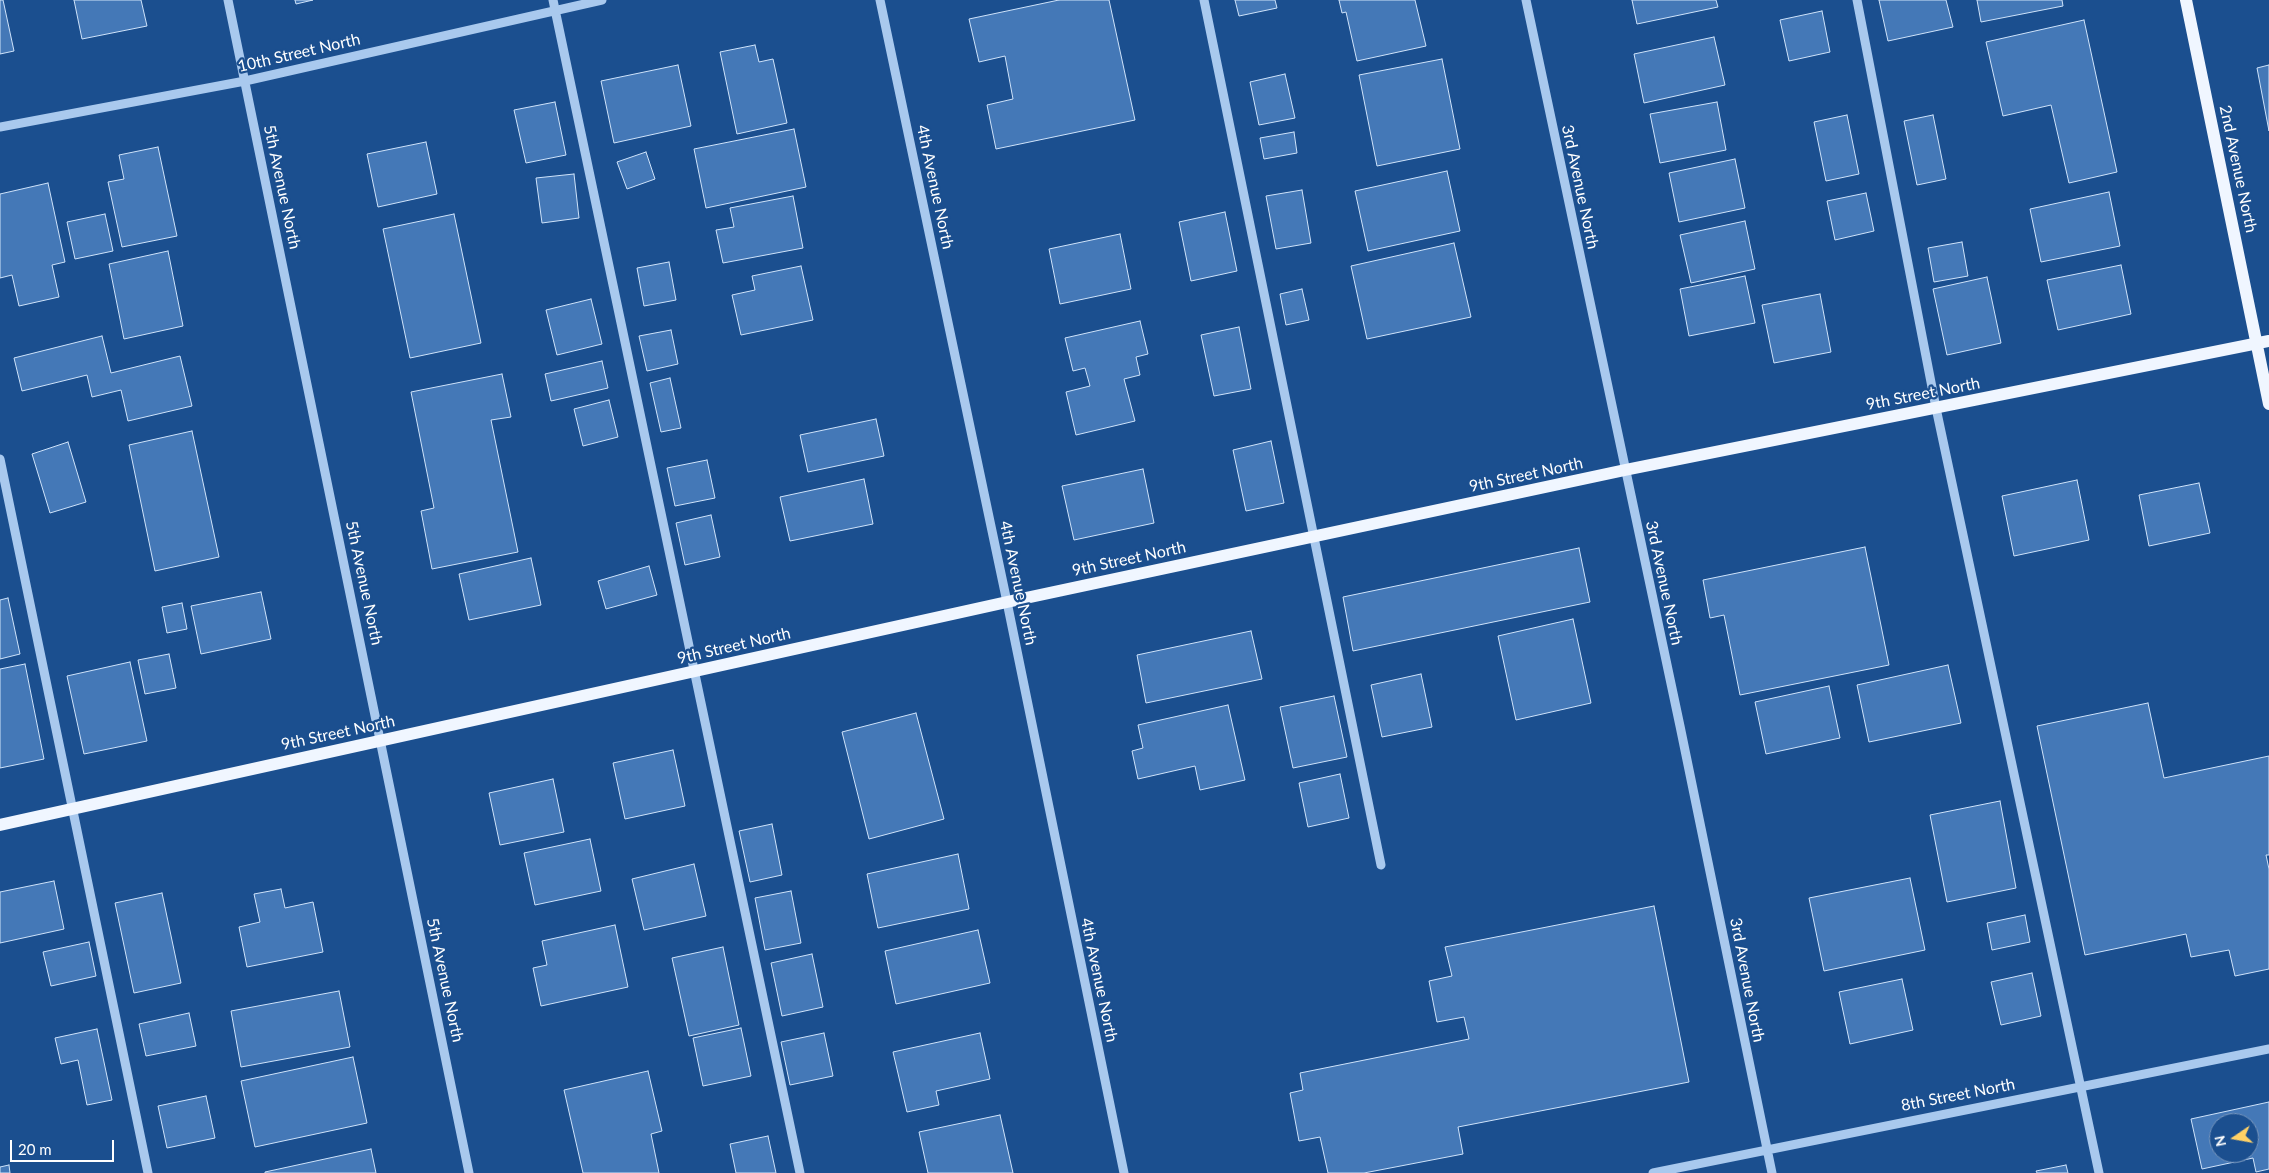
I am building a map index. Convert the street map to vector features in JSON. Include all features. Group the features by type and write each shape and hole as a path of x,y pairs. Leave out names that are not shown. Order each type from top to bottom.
{"main road":[{"name":"2nd Avenue North","path":"2186,0 2263,342 2269,404"},
{"name":"9th Street North","path":"0,824 1315,536 1625,470 2263,342"}],"street":[{"name":"5th Avenue North","path":"228,0 469,1173"},
{"path":"553,0 800,1173"},
{"name":"10th Street North","path":"0,127 245,81 602,0"},
{"name":"4th Avenue North","path":"880,0 1007,602 1124,1173"},
{"path":"1204,0 1381,865"},
{"name":"3rd Avenue North","path":"1526,0 1772,1173"},
{"path":"1857,0 1936,408 2099,1173"},
{"path":"0,460 148,1173"},
{"name":"8th Street North","path":"1653,1173 2269,1049"}],"building":[{"path":"0,0 3,0 14,51 0,54"},
{"path":"74,0 141,0 147,26 82,39"},
{"path":"295,0 313,0 296,4"},
{"path":"1059,0 1109,0 1135,120 996,149 987,105 1013,99 1005,56 979,62 969,19"},
{"path":"1235,0 1275,0 1277,8 1239,16"},
{"path":"1339,0 1415,0 1426,46 1357,61 1346,12 1342,13"},
{"path":"1632,0 1716,0 1718,7 1637,24"},
{"path":"1879,0 1946,0 1953,27 1888,41"},
{"path":"1977,0 2062,0 2063,6 1981,22"},
{"path":"1822,11 1830,52 1789,61 1780,20"},
{"path":"2084,20 2117,172 2069,183 2051,105 2003,116 1986,42"},
{"path":"1714,37 1725,85 1644,103 1634,54"},
{"path":"755,45 759,62 773,59 787,123 737,134 720,52"},
{"path":"1442,59 1460,149 1377,166 1359,75"},
{"path":"678,65 691,126 614,143 601,81"},
{"path":"2269,65 2269,131 2257,68"},
{"path":"1285,74 1295,118 1259,125 1250,82"},
{"path":"555,102 566,155 526,163 514,110"},
{"path":"1717,102 1726,150 1660,163 1650,114"},
{"path":"1847,115 1859,174 1826,181 1814,122"},
{"path":"1933,115 1946,179 1917,185 1904,121"},
{"path":"794,129 806,187 706,208 694,149"},
{"path":"1294,132 1297,153 1264,159 1260,138"},
{"path":"426,142 437,194 378,207 367,154"},
{"path":"158,147 177,236 122,247 108,182 124,179 119,155"},
{"path":"646,152 655,179 627,189 617,162"},
{"path":"1735,159 1745,208 1679,222 1669,173"},
{"path":"1447,171 1460,231 1368,251 1355,191"},
{"path":"574,174 579,218 542,223 536,178"},
{"path":"48,183 65,262 52,265 59,297 19,306 12,275 0,278 0,194"},
{"path":"1302,190 1311,243 1276,249 1266,196"},
{"path":"2109,192 2120,246 2041,262 2030,209"},
{"path":"1866,193 1874,231 1835,240 1827,201"},
{"path":"793,196 803,248 723,263 716,230 734,227 730,208"},
{"path":"1225,212 1237,271 1191,281 1179,222"},
{"path":"105,214 113,251 75,259 67,222"},
{"path":"454,214 481,343 410,358 383,229"},
{"path":"1745,221 1755,269 1691,283 1680,235"},
{"path":"1120,234 1131,289 1060,304 1049,249"},
{"path":"1962,242 1968,276 1934,282 1928,248"},
{"path":"1454,243 1471,317 1367,339 1351,266"},
{"path":"168,251 183,326 124,339 109,264"},
{"path":"669,262 676,300 644,306 637,268"},
{"path":"2121,265 2131,314 2058,330 2047,280"},
{"path":"801,266 813,320 741,335 732,295 755,290 752,276"},
{"path":"1745,276 1755,323 1689,336 1680,289"},
{"path":"1987,277 2001,343 1947,355 1933,289"},
{"path":"1302,289 1309,320 1286,325 1280,294"},
{"path":"1820,294 1831,352 1774,363 1762,305"},
{"path":"591,299 602,344 557,355 546,310"},
{"path":"1140,321 1148,354 1136,357 1140,375 1124,379 1135,421 1076,435 1066,392 1090,386 1085,368 1073,371 1065,338"},
{"path":"1239,327 1251,389 1214,396 1201,335"},
{"path":"671,330 678,364 647,371 639,336"},
{"path":"102,336 111,373 180,356 192,406 128,421 121,390 92,397 87,375 22,391 14,358"},
{"path":"602,361 608,388 551,401 545,374"},
{"path":"502,374 511,417 491,420 518,552 432,569 421,511 434,508 411,392"},
{"path":"670,378 681,428 661,432 650,383"},
{"path":"609,400 618,437 583,446 574,409"},
{"path":"876,419 884,456 808,472 800,435"},
{"path":"192,431 219,557 155,571 129,445"},
{"path":"1271,441 1284,503 1246,511 1233,450"},
{"path":"68,442 86,502 50,513 32,454"},
{"path":"707,460 715,498 675,506 667,468"},
{"path":"1143,469 1154,523 1074,540 1062,486"},
{"path":"864,479 873,524 790,541 780,497"},
{"path":"2077,480 2089,540 2014,556 2002,496"},
{"path":"2199,483 2210,533 2149,546 2139,495"},
{"path":"711,515 720,557 685,565 676,523"},
{"path":"1865,547 1889,665 1740,695 1724,615 1710,618 1703,580"},
{"path":"1579,548 1590,602 1353,651 1343,597"},
{"path":"531,558 541,605 469,620 459,574"},
{"path":"649,566 657,595 606,609 598,581"},
{"path":"261,592 271,639 201,654 191,606"},
{"path":"8,598 20,654 0,659 0,600"},
{"path":"182,603 187,629 167,633 162,607"},
{"path":"1573,619 1591,703 1516,720 1498,636"},
{"path":"1251,631 1262,679 1146,703 1137,655"},
{"path":"169,654 176,688 145,694 138,660"},
{"path":"130,662 147,741 84,754 67,676"},
{"path":"25,664 44,759 0,768 0,669"},
{"path":"1948,665 1961,723 1869,742 1857,685"},
{"path":"1421,674 1432,727 1382,737 1371,685"},
{"path":"1829,686 1840,738 1766,754 1755,702"},
{"path":"1334,696 1347,757 1293,768 1280,707"},
{"path":"2148,703 2164,778 2269,756 2269,855 2266,855 2269,869 2269,969 2235,976 2229,950 2191,957 2186,934 2085,955 2037,726"},
{"path":"1228,705 1245,780 1200,790 1195,766 1138,779 1132,751 1143,748 1138,725"},
{"path":"916,713 944,819 869,839 842,732"},
{"path":"673,750 685,806 625,819 613,763"},
{"path":"1340,774 1349,818 1308,827 1299,783"},
{"path":"553,779 564,832 500,845 489,793"},
{"path":"2000,801 2016,888 1947,902 1930,815"},
{"path":"772,824 782,875 750,882 739,831"},
{"path":"590,839 601,891 535,905 524,853"},
{"path":"958,854 969,909 878,928 867,874"},
{"path":"694,864 706,916 644,930 632,879"},
{"path":"1910,878 1925,950 1824,971 1809,898"},
{"path":"54,881 64,929 0,943 0,892"},
{"path":"281,889 285,908 313,902 323,952 247,967 239,927 260,922 254,894"},
{"path":"791,891 801,943 765,950 755,898"},
{"path":"162,893 181,983 134,993 115,903"},
{"path":"1654,906 1689,1082 1458,1127 1463,1154 1364,1173 1328,1173 1320,1137 1299,1141 1290,1093 1303,1090 1300,1073 1469,1039 1464,1017 1437,1022 1429,981 1452,976 1445,947"},
{"path":"2025,915 2030,942 1992,950 1987,923"},
{"path":"615,925 628,987 541,1006 533,968 547,965 542,941"},
{"path":"978,930 990,983 896,1004 885,951"},
{"path":"89,942 96,976 51,986 43,952"},
{"path":"723,947 739,1025 689,1036 672,958"},
{"path":"812,954 823,1007 782,1016 771,963"},
{"path":"2032,973 2041,1016 2001,1025 1991,982"},
{"path":"1902,979 1913,1030 1850,1044 1839,992"},
{"path":"339,991 350,1047 241,1067 231,1011"},
{"path":"189,1013 196,1046 146,1056 139,1024"},
{"path":"741,1028 751,1076 703,1086 693,1038"},
{"path":"97,1029 112,1100 87,1105 78,1060 61,1064 55,1038"},
{"path":"824,1033 833,1076 790,1085 781,1042"},
{"path":"980,1033 990,1079 936,1091 939,1105 907,1112 893,1052"},
{"path":"353,1057 367,1123 255,1147 241,1081"},
{"path":"648,1071 662,1131 651,1134 659,1173 583,1173 564,1090"},
{"path":"206,1096 215,1138 167,1148 158,1106"},
{"path":"2269,1102 2269,1169 2256,1172 2254,1163 2259,1163 2259,1113 2219,1113"},
{"path":"1000,1115 1013,1173 928,1173 919,1132"},
{"path":"2209,1115 2209,1163 2230,1163 2202,1169 2191,1119"},
{"path":"768,1136 776,1173 736,1173 730,1144"},
{"path":"371,1149 376,1173 265,1173 265,1172"},
{"path":"9,1165 10,1173 0,1173 0,1167"},
{"path":"2066,1165 2068,1173 2037,1173 2036,1171"}]}
